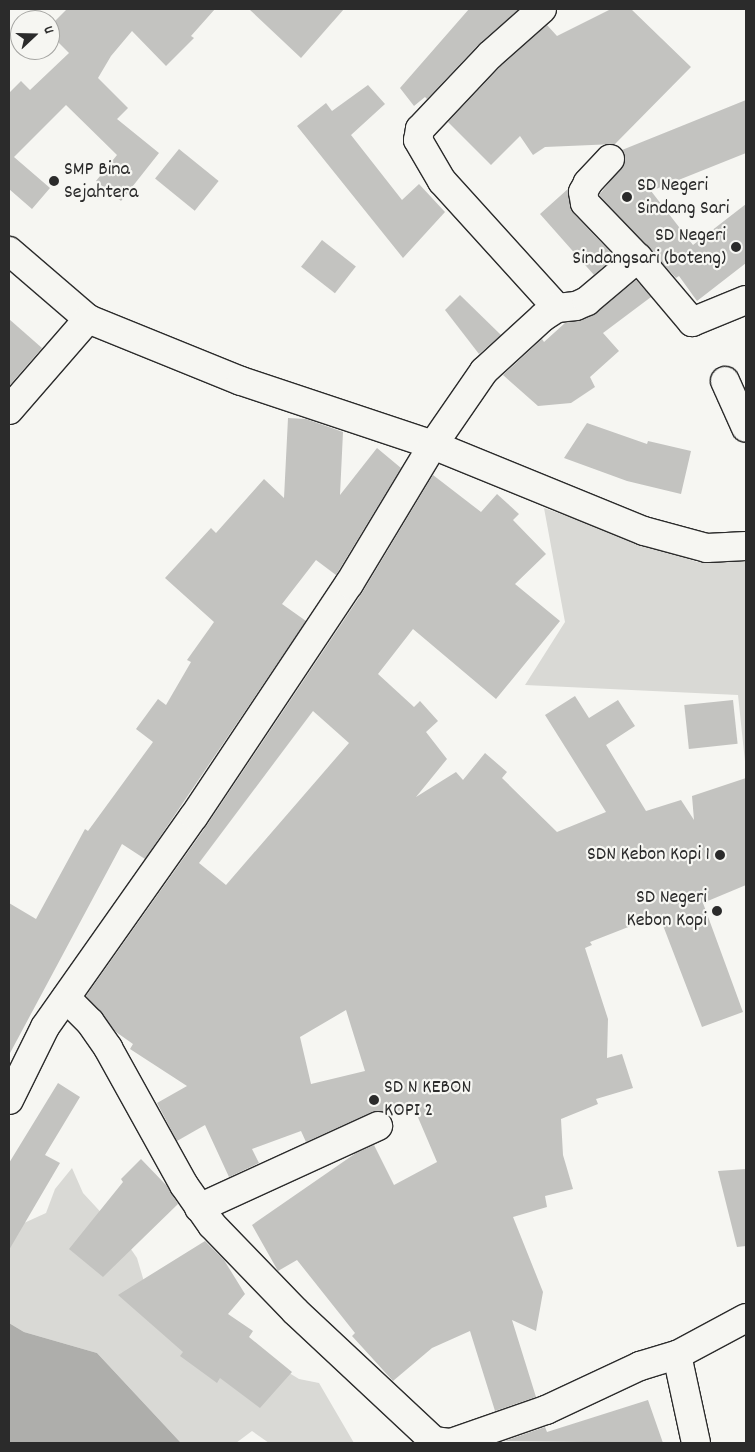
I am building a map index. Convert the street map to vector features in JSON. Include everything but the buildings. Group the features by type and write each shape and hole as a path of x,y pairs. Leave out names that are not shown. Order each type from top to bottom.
{"street":[{"path":"542,9 490,55 445,102 420,129 418,140 442,181 556,308"},
{"path":"610,159 588,183 583,192 585,203 638,258 692,322 746,300"},
{"path":"9,251 88,319 240,381 433,445 644,531 707,548 746,546"},
{"path":"9,1100 18,1057 36,1042 194,816 349,584 433,445 484,372 556,308 576,306 587,301 638,258"},
{"path":"9,410 88,319"},
{"path":"725,381 746,428"},
{"path":"66,998 90,1022 108,1048 199,1208 233,1250 294,1311 434,1441 451,1443 488,1432 546,1410 640,1366 676,1356 746,1318"},
{"path":"199,1208 378,1126"},
{"path":"676,1356 696,1443"}],"shaded area":[{"path":"544,508 697,562 746,562 746,771 738,695 525,685 565,622"},
{"path":"72,1168 83,1193 120,1233 137,1258 145,1285 299,1379 319,1383 354,1443 269,1443 252,1431 236,1443 181,1443 97,1353 24,1332 9,1323 9,1223 24,1223 46,1213 55,1189"},
{"path":"9,1323 24,1332 97,1353 181,1443 9,1443"}],"place":[{"name":"SMP Bina Sejahtera","path":"54,181"},
{"name":"SD Negeri Sindang Sari","path":"627,197"},
{"name":"SD Negeri Sindangsari (boteng)","path":"736,247"},
{"name":"SDN Kebon Kopi 1","path":"720,855"},
{"name":"SD Negeri Kebon Kopi","path":"717,911"},
{"name":"SD N KEBON KOPI 2","path":"374,1100"}]}
